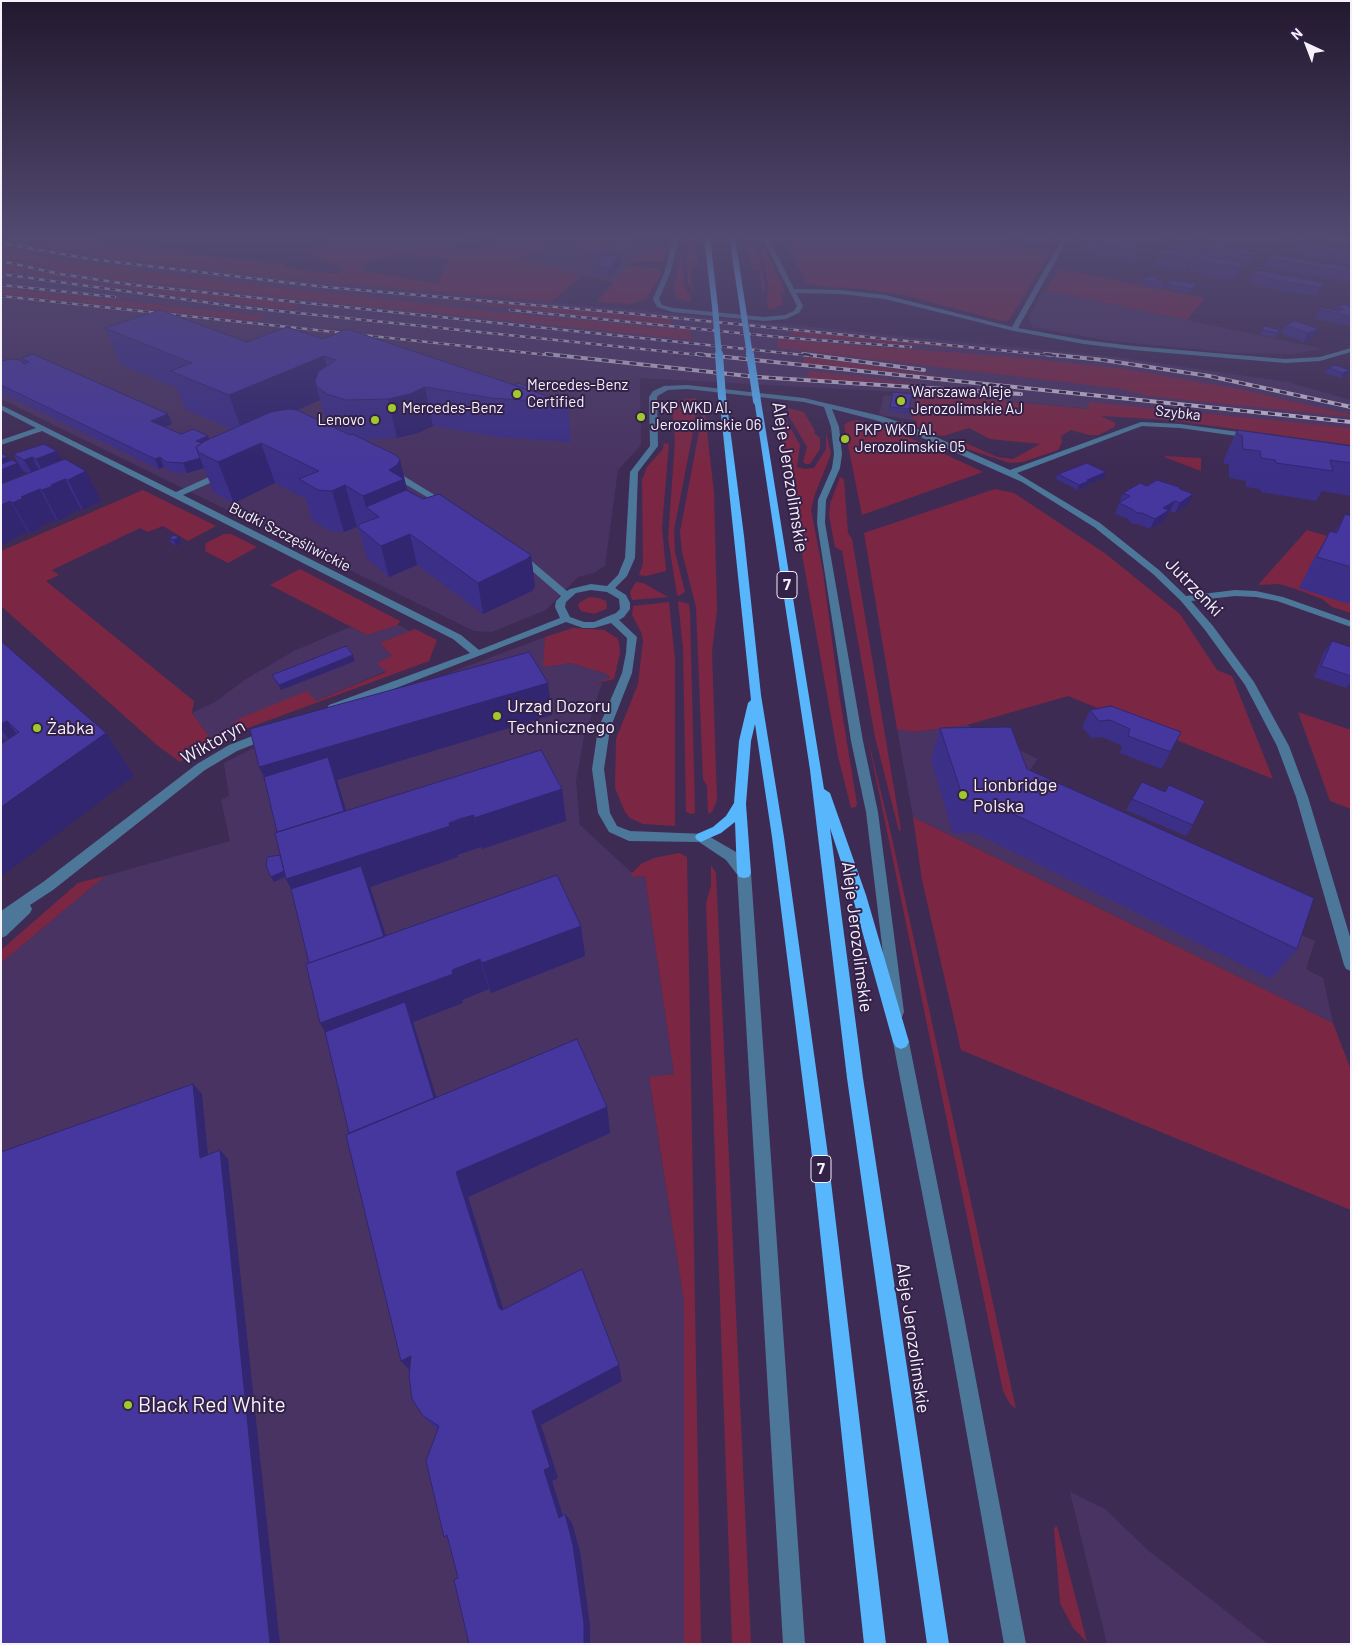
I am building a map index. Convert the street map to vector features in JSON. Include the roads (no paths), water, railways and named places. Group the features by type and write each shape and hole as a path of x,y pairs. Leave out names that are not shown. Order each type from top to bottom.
{"main road":[{"name":"7","path":"716,314 722,397 740,536 756,695 778,837 819,1148 874,1644"},
{"name":"Aleje Jerozolimskie","path":"744,314 816,770 855,1078 938,1644"},
{"path":"744,873 740,804 745,741 756,695"},
{"path":"816,770 859,895 901,1042"},
{"path":"701,837 717,830 730,819 740,804"}],"street":[{"path":"715,314 764,319 781,318 792,314"},
{"path":"953,314 1014,329 1117,346 1264,360 1304,361 1333,356 1351,350"},
{"path":"1014,329 1023,314"},
{"name":"Jutrzenki","path":"609,589 622,576 630,558 634,472 655,444 653,403 656,393 667,388 687,387 794,399 894,422 1010,473 1059,499 1098,524 1136,555 1184,599 1226,650 1250,684 1283,746 1302,797 1351,965"},
{"path":"827,406 835,427 838,454 836,468 822,500 821,522 857,742 872,812 901,1042 1016,1644"},
{"name":"Budki Szczęśliwickie","path":"1,407 457,637 478,654"},
{"name":"Szybka","path":"1010,473 1141,424 1180,426 1259,437"},
{"path":"1,443 43,428"},
{"path":"176,495 237,467"},
{"path":"386,469 455,511"},
{"path":"512,549 566,596"},
{"path":"582,588 609,589 617,592 625,603 624,610 613,620 594,625 584,625 566,618 562,613 561,601 566,596 582,588"},
{"path":"1184,599 1235,593 1265,595 1351,624"},
{"path":"323,711 478,654 566,618"},
{"path":"613,620 632,638 627,674 604,729 598,769 604,812 613,829 629,836 701,837 731,856 744,873 794,1644"},
{"name":"Wiktoryn","path":"1,918 48,886 201,767 232,748 278,730"},
{"name":"Wiktoryn","path":"1,932 48,886"}],"railway":[{"path":"166,314 557,356"},
{"path":"305,314 709,356"},
{"path":"409,314 813,356"},
{"path":"548,314 789,338 911,347"},
{"path":"633,314 1058,356"},
{"path":"546,354 757,377 1021,394"},
{"path":"697,354 1351,422"},
{"path":"803,354 924,370"},
{"path":"1045,354 1103,360 1209,376 1351,407"}],"place":[{"name":"Mercedes-Benz Certified","path":"517,394"},
{"name":"Warszawa Aleje Jerozolimskie AJ","path":"901,401"},
{"name":"Mercedes-Benz","path":"392,408"},
{"name":"PKP WKD Al. Jerozolimskie 06","path":"641,417"},
{"name":"Lenovo","path":"375,420"},
{"name":"PKP WKD Al. Jerozolimskie 05","path":"845,439"},
{"name":"Urząd Dozoru Technicznego","path":"497,716"},
{"name":"Żabka","path":"37,728"},
{"name":"Lionbridge Polska","path":"963,795"},
{"name":"Black Red White","path":"128,1405"}]}
